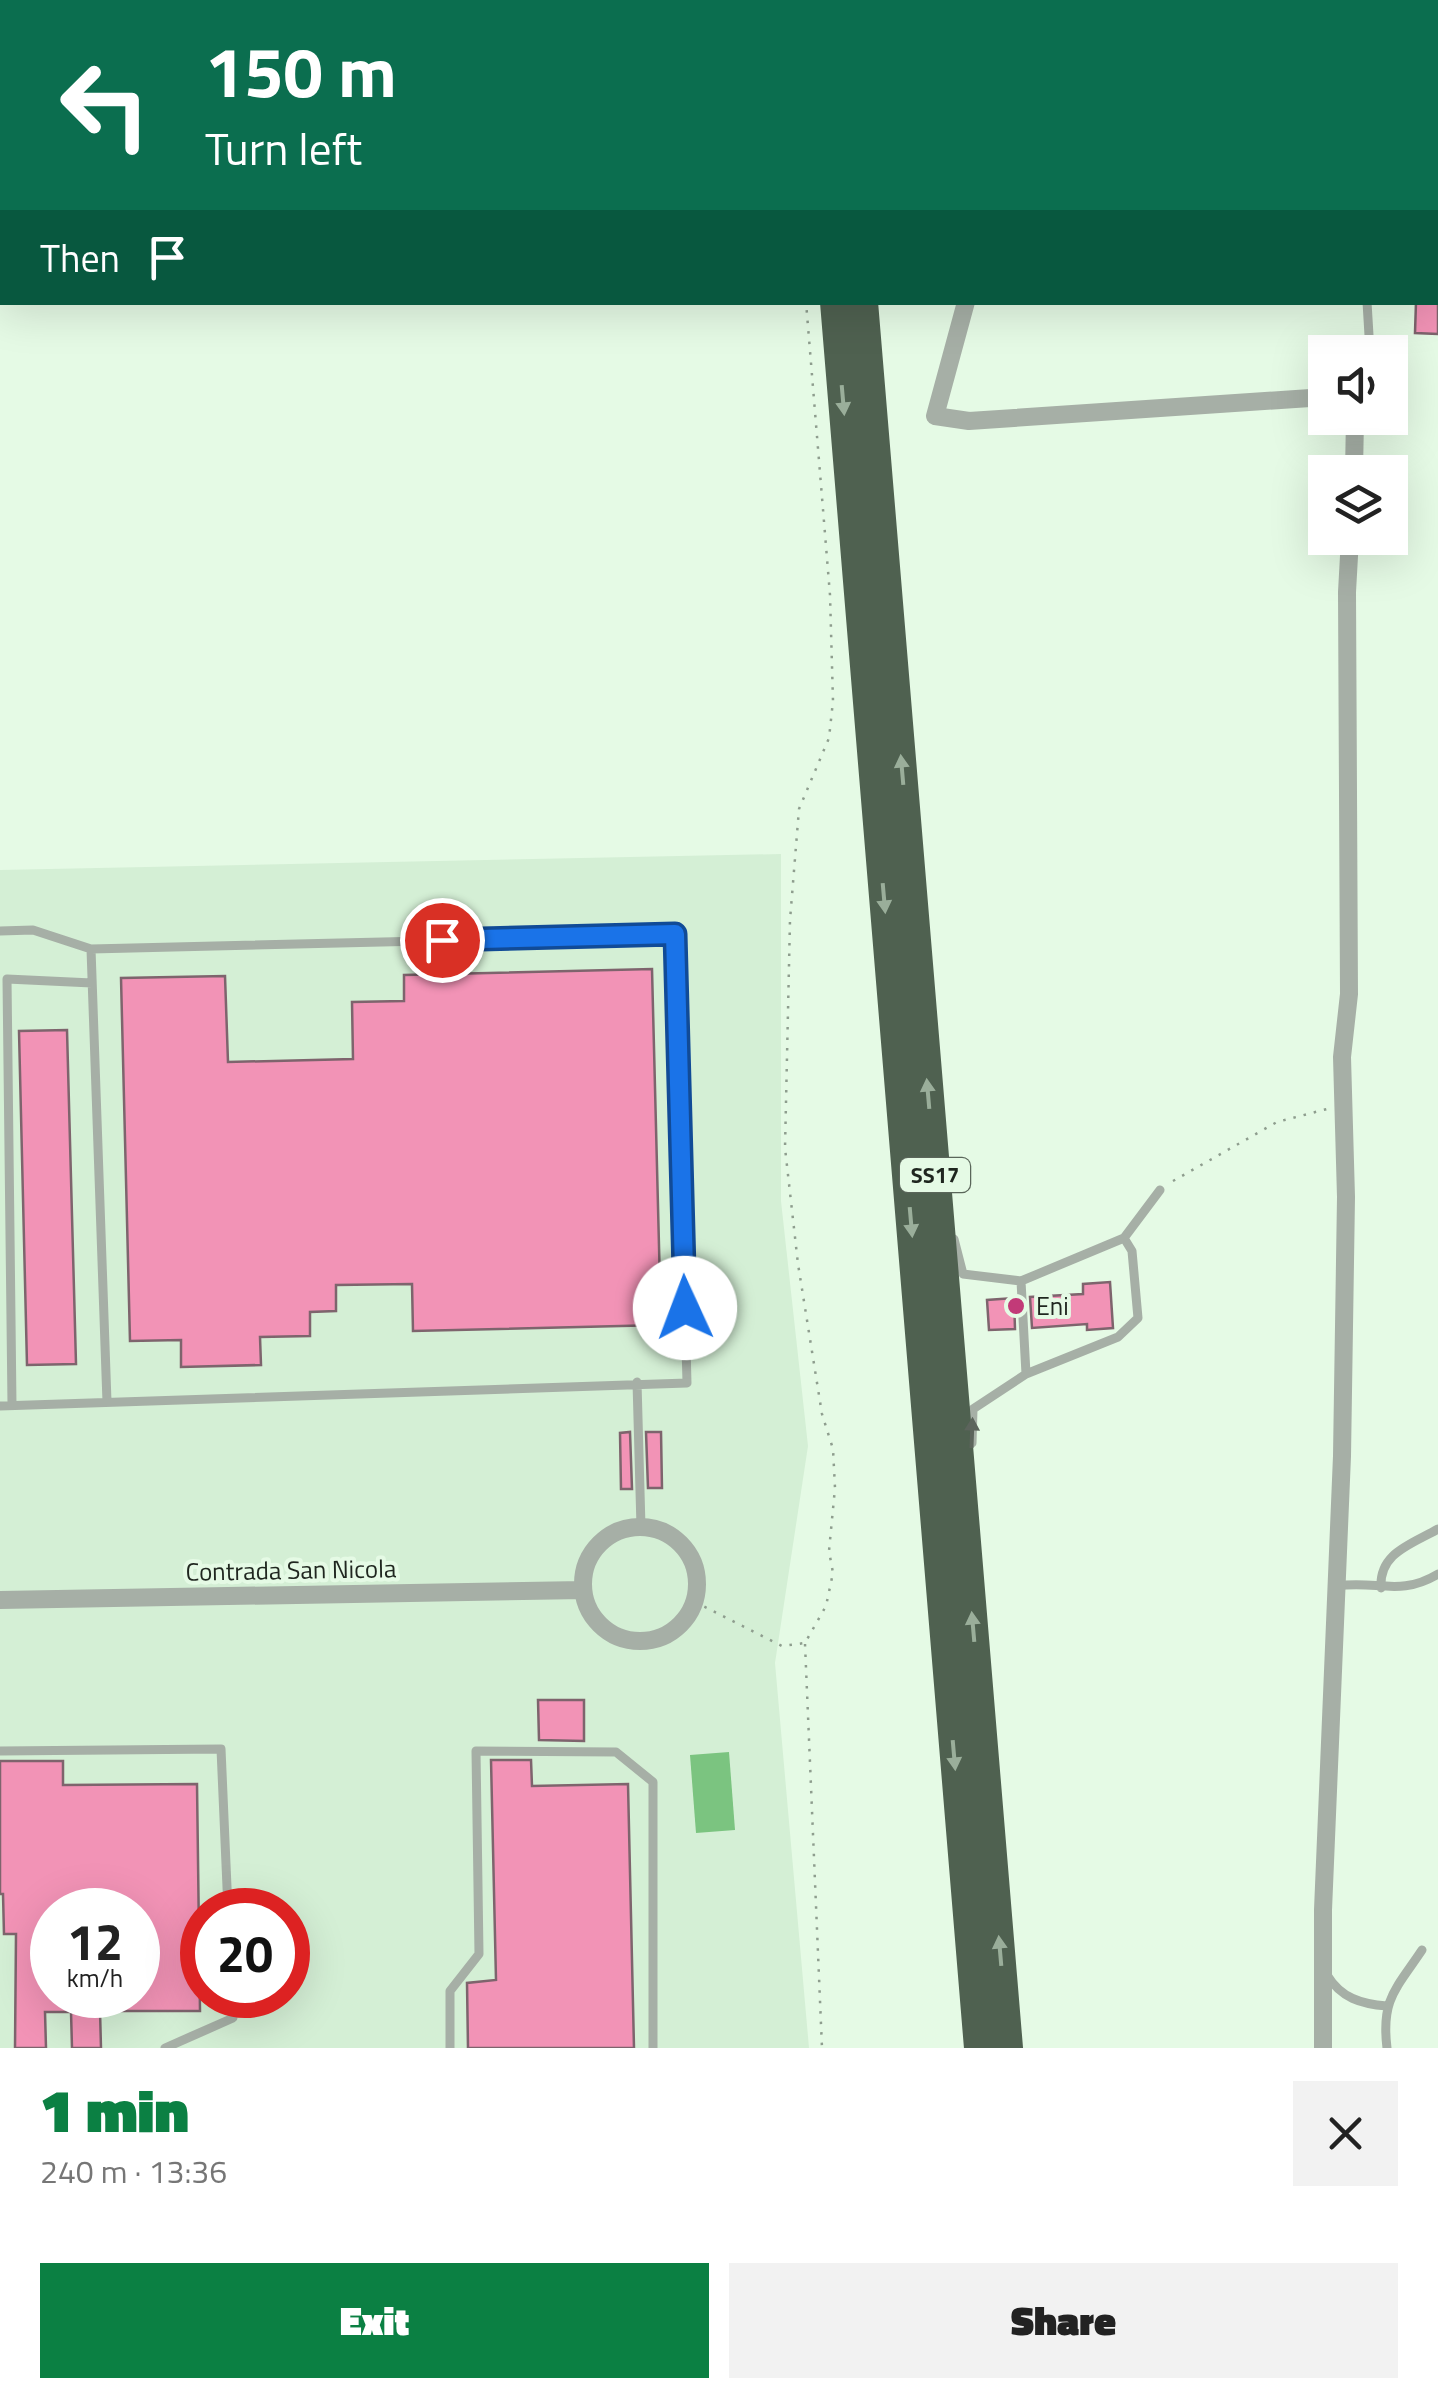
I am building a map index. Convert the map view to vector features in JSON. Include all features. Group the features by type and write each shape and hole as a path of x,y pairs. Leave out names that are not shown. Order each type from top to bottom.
{"highway":[{"name":"SS17","path":"835,305 979,2048"},
{"name":"SS17","path":"863,305 1008,2048"}],"street":[{"path":"965,305 934,416 969,421 1308,399"},
{"path":"1323,2048 1345,1237 1342,1058 1349,994 1349,555"},
{"path":"640,1527 667,1534 687,1551 697,1576 695,1602 675,1630 643,1641 610,1632 588,1607 583,1590 587,1563 594,1551 614,1533 640,1527"},
{"name":"Contrada San Nicola","path":"0,1600 583,1590"}],"lane":[{"path":"1367,305 1369,335"},
{"path":"0,930 32,930 91,949 675,934 687,1383 0,1406"},
{"path":"91,949 107,1402"},
{"path":"12,1405 5,1276 6,979 92,983"},
{"path":"934,1162 963,1274 1021,1281 1124,1238 1160,1190"},
{"path":"968,1565 973,1409 1026,1374 1118,1337 1138,1318 1132,1251 1124,1238"},
{"path":"1021,1281 1026,1374"},
{"path":"637,1382 640,1527"},
{"path":"1380,1588 1380,1569 1387,1558 1438,1528"},
{"path":"1337,1586 1364,1582 1380,1588 1421,1584 1438,1574"},
{"path":"0,1751 221,1749 227,1888"},
{"path":"450,2048 450,1991 479,1954 476,1751 616,1752 652,1782 652,2048"},
{"path":"1387,2048 1383,2017 1422,1950"},
{"path":"1323,1968 1335,1989 1362,2004 1387,2006"},
{"path":"165,2048 234,2018"}],"path":[{"path":"806,305 830,594 833,701 829,738 800,808 790,920 785,1148 798,1264 822,1414 833,1449 835,1488 829,1551 834,1572 826,1606 805,1642 812,1734 822,2048"},
{"path":"1160,1190 1197,1164 1277,1122 1344,1106"},
{"path":"695,1602 782,1646 805,1642"}],"shaded area":[{"path":"781,854 781,1201 808,1446 775,1663 809,2048 0,2048 0,870"},
{"path":"729,1752 735,1830 696,1833 690,1755"}],"building":[{"path":"1416,305 1438,305 1438,334 1415,333"},
{"path":"652,969 661,1325 413,1331 412,1284 336,1285 336,1311 310,1312 310,1336 260,1337 261,1365 181,1367 181,1340 130,1341 121,978 225,976 228,1062 353,1059 352,1002 404,1001 404,975"},
{"path":"67,1030 76,1364 27,1365 19,1031"},
{"path":"1110,1282 1113,1328 1087,1330 1087,1324 1032,1328 1030,1297 1083,1294 1083,1284"},
{"path":"1014,1298 1015,1329 989,1330 987,1300"},
{"path":"630,1432 632,1489 621,1489 620,1433"},
{"path":"646,1432 661,1432 662,1488 648,1488"},
{"path":"538,1700 584,1700 584,1741 539,1740"},
{"path":"491,1760 531,1760 532,1786 628,1784 634,2048 468,2048 467,1983 496,1980"},
{"path":"0,1761 63,1761 63,1785 197,1784 198,1888 180,1888 180,2011 160,2011 160,1888 30,1888 30,2018 45,2018 46,2048 15,2048 16,1934 4,1934"},
{"path":"71,2018 100,2018 101,2048 72,2048"}],"place":[{"name":"Eni","path":"1016,1306"}],"route":[{"path":"442,940 675,934 685,1308"}]}
